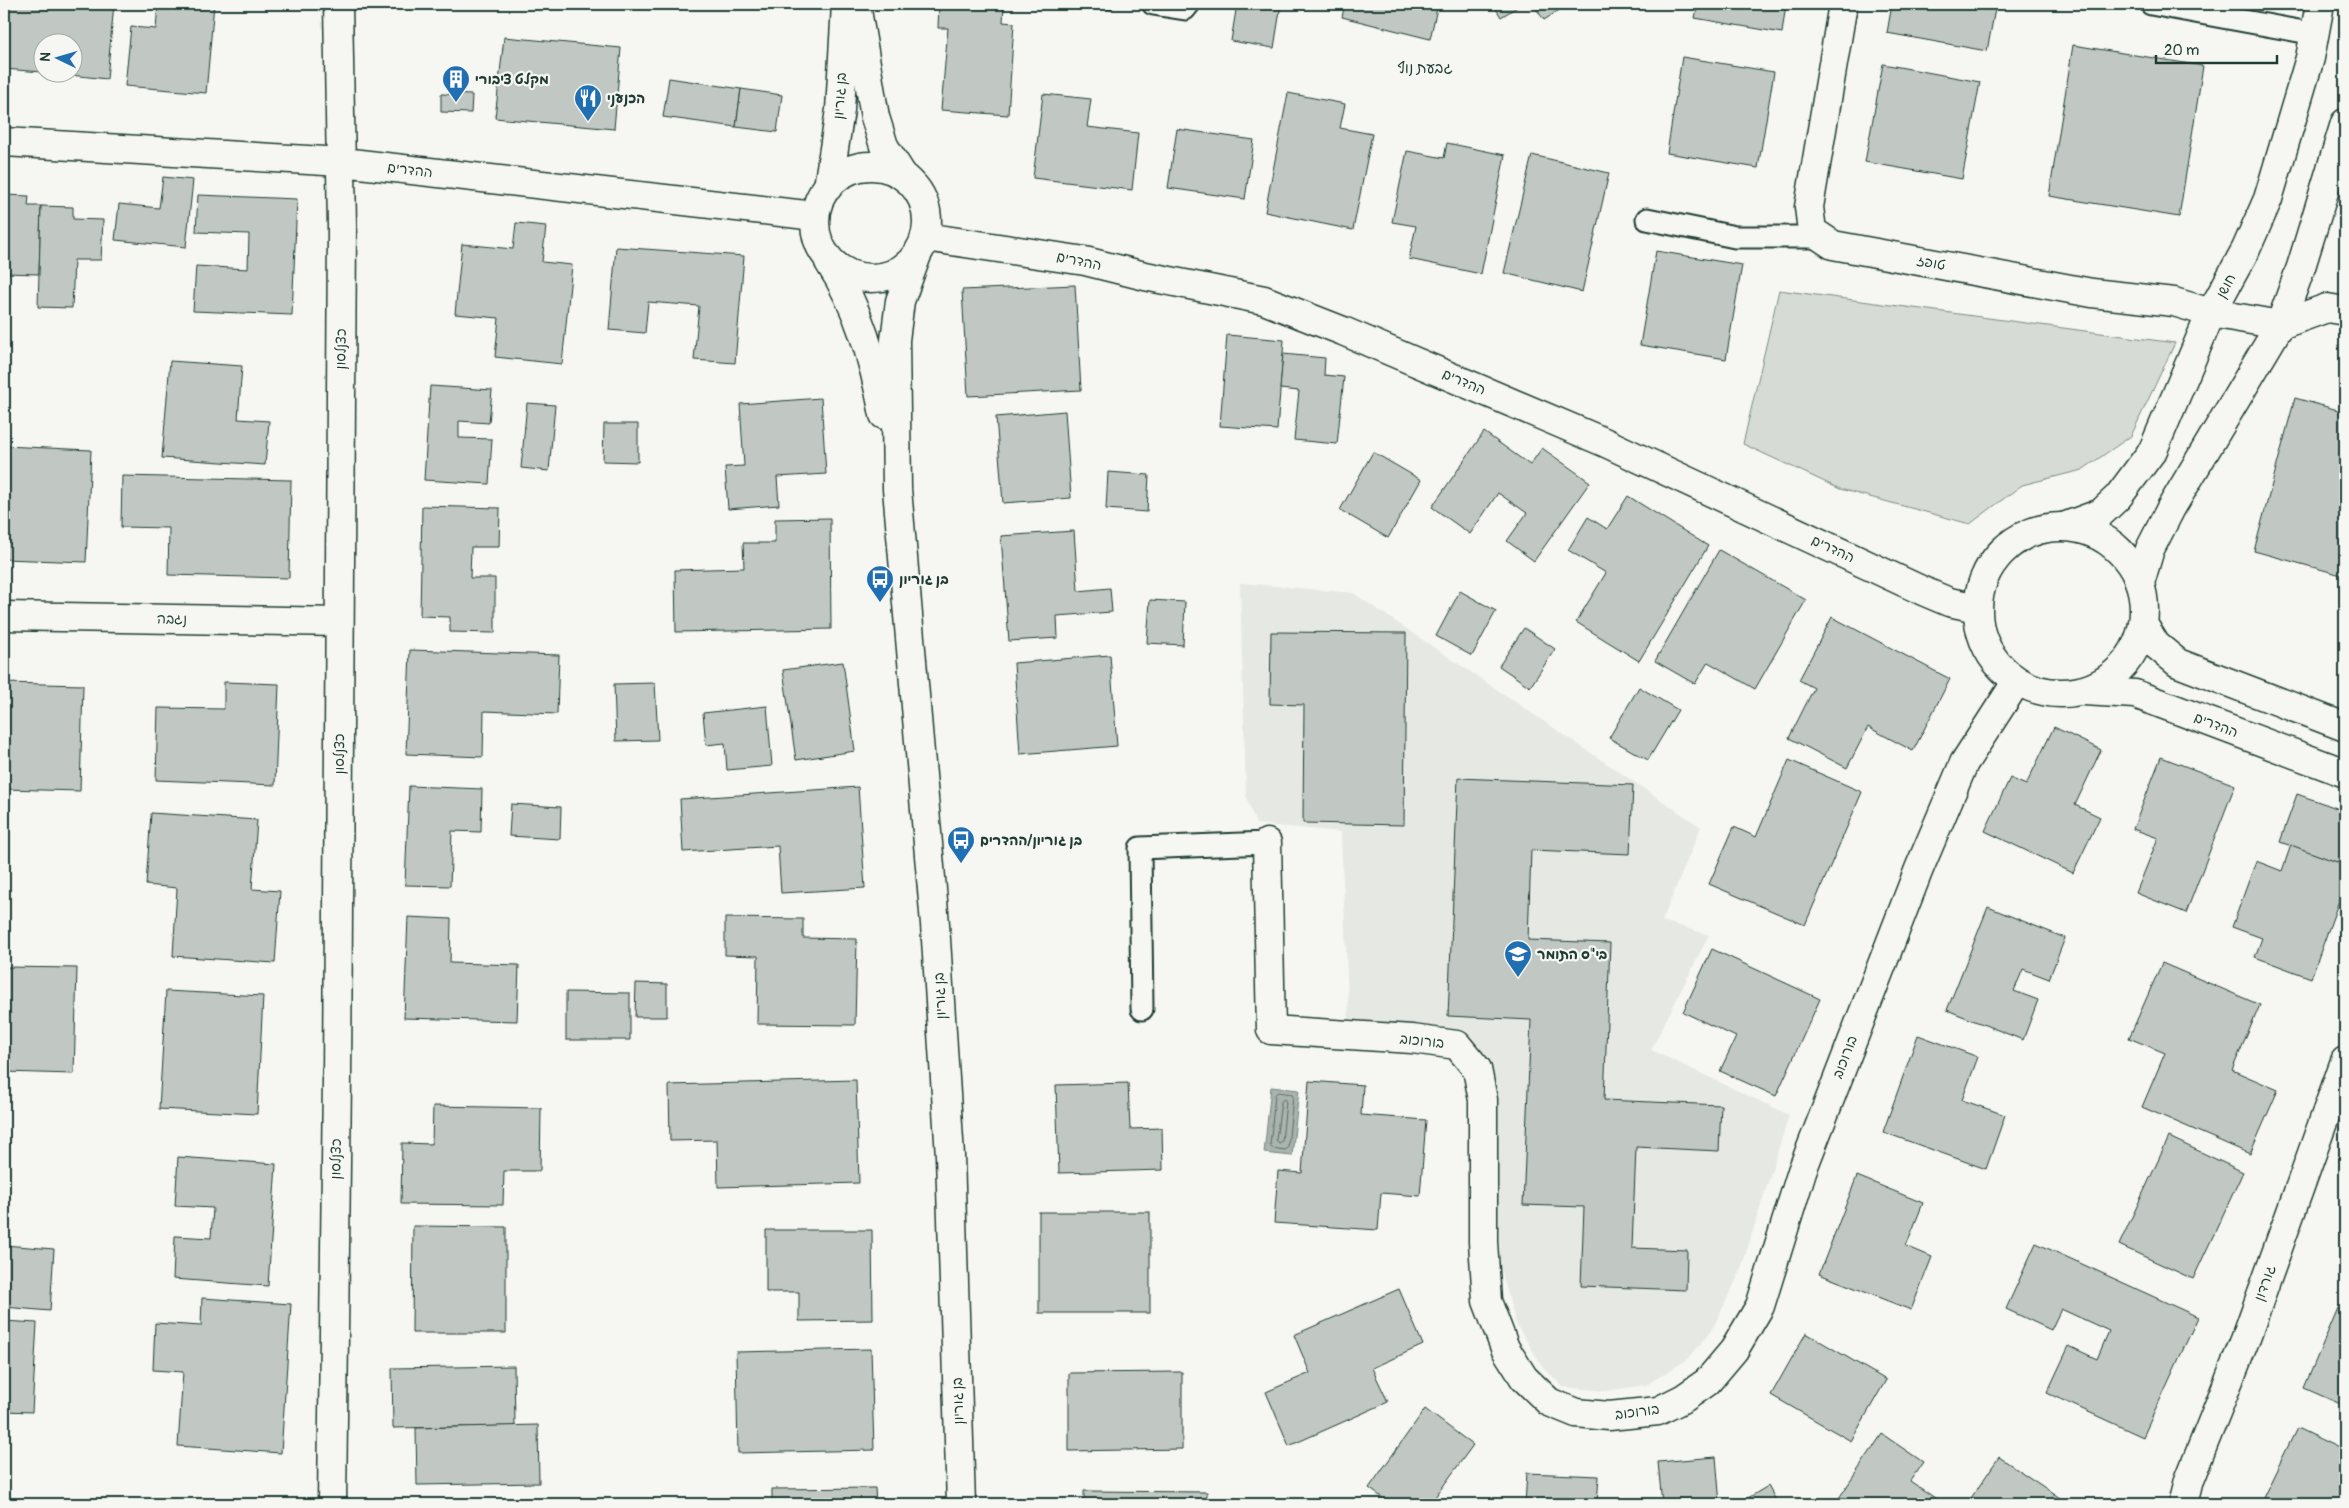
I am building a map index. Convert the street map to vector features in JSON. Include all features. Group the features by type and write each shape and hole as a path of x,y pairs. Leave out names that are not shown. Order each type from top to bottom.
{"street":[{"name":"כצנלסון","path":"332,1504 337,1078 342,162 338,4"},
{"name":"בן גוריון","path":"828,186 840,110 846,4"},
{"name":"בן גוריון","path":"856,4 875,117 884,146 902,176"},
{"path":"1827,241 1812,231 1809,207 1844,4"},
{"name":"חושן","path":"2066,526 2101,513 2118,497 2153,450 2211,313 2246,249 2268,199 2310,58 2320,4"},
{"path":"2140,584 2150,549 2171,508 2280,324 2301,267 2345,123"},
{"name":"ההדרים","path":"4,142 342,162 815,216"},
{"path":"860,167 880,167 902,176 918,192 925,209 927,219 921,246 895,273 875,278 855,277 846,273 824,254 816,236 815,216 818,204 828,186 842,174 860,167"},
{"name":"טופז","path":"1827,241 2092,293 2174,302 2211,313 2280,324"},
{"name":"ההדרים","path":"921,246 1085,261 1145,276 1264,300 1343,331 1604,442 1923,592 1949,602 1977,608"},
{"name":"בן גוריון","path":"921,246 900,301 895,340 897,489 936,924 950,1156 961,1504"},
{"name":"בן גוריון","path":"824,254 841,280 852,303 866,342 880,392 897,489"},
{"path":"2280,324 2327,308 2345,311"},
{"path":"2066,526 2090,531 2112,543 2129,561 2140,584 2144,603 2144,624 2136,646 2124,666 2106,681 2084,691 2061,694 2038,691 2016,681 1995,662 1981,637 1977,608 1981,583 1993,560 2013,541 2038,529 2066,526"},
{"name":"נגבה","path":"4,616 339,622"},
{"path":"2144,624 2156,645 2178,663 2345,727"},
{"name":"בורוכוב","path":"1267,843 1271,1030 1412,1039 1457,1046 1477,1069 1483,1100 1483,1242 1487,1301 1505,1348 1524,1378 1548,1402 1576,1413 1609,1416 1658,1411 1684,1398 1707,1382 1734,1350 1760,1306 1802,1171 1919,869 1964,763 2016,681"},
{"name":"ההדרים","path":"2084,691 2135,694 2345,773"},
{"name":"גורדון","path":"2183,1504 2189,1480 2245,1340 2345,1061"}],"lane":[{"path":"1152,4 1185,9 1189,4"},
{"path":"2151,4 2315,34"},
{"path":"1647,219 1735,237 1827,241"},
{"path":"1142,1009 1140,848 1267,843"}],"shaded area":[{"path":"1779,290 2175,343 2131,436 2082,470 2022,485 1970,524 1840,489 1743,444"},
{"name":"בי\"ס התומר","path":"1240,583 1353,593 1701,827 1662,921 1709,935 1651,1050 1789,1115 1740,1272 1712,1330 1688,1359 1646,1385 1605,1391 1563,1387 1543,1367 1516,1324 1500,1265 1494,1086 1484,1060 1453,1030 1349,1021 1341,832 1256,824 1246,796"}],"water":[{"path":"1271,1087 1299,1090 1292,1156 1264,1153"}],"building":[{"path":"4,4 114,4 107,79 82,76 82,32 32,32 32,71 4,69"},
{"path":"158,4 214,4 206,93 125,86 131,27 156,29"},
{"path":"939,4 1004,4 1003,22 1014,23 1008,115 941,110 948,28 938,28"},
{"path":"1083,4 1113,4 1112,10"},
{"path":"1237,4 1281,4 1274,48 1231,41"},
{"path":"1345,4 1438,4 1430,39 1342,17"},
{"path":"1493,4 1522,4 1501,17"},
{"path":"1533,4 1558,4 1561,9 1544,20"},
{"path":"1698,4 1786,4 1782,33 1695,18"},
{"path":"1892,4 1996,4 1987,51 1887,33"},
{"path":"504,37 621,48 614,129 495,118"},
{"path":"2073,45 2203,66 2179,217 2049,196"},
{"path":"1682,57 1774,72 1758,168 1667,153"},
{"path":"1883,64 1980,82 1962,179 1865,162"},
{"path":"669,78 741,89 736,127 663,117"},
{"path":"741,89 782,95 777,132 736,127"},
{"path":"1288,93 1345,104 1340,128 1372,134 1353,230 1265,212"},
{"name":"מקלט ציבורי","path":"441,94 472,95 471,113 441,112"},
{"path":"1043,94 1091,99 1087,127 1138,133 1132,190 1033,178"},
{"path":"1177,129 1254,140 1245,199 1168,188"},
{"path":"1447,143 1505,155 1481,274 1409,259 1416,226 1392,222 1407,151 1444,158"},
{"path":"1532,155 1609,173 1582,292 1504,273"},
{"path":"163,177 193,180 186,247 115,240 119,204 159,208"},
{"path":"4,195 29,196 28,206 41,206 39,274 4,273"},
{"path":"198,195 297,199 292,315 193,311 196,266 248,269 249,234 196,232"},
{"path":"41,206 73,207 73,219 103,220 101,260 74,260 72,308 38,307"},
{"path":"516,223 546,226 542,262 572,265 562,364 495,357 499,318 455,314 462,244 513,249"},
{"path":"616,247 744,256 735,363 694,360 699,306 648,302 645,333 609,330"},
{"path":"1656,251 1742,265 1726,359 1640,345"},
{"path":"1075,285 1081,390 968,396 962,290"},
{"path":"1227,335 1284,340 1277,430 1220,426"},
{"path":"1283,354 1325,358 1324,375 1344,377 1337,444 1294,440 1299,391 1280,389"},
{"path":"170,361 242,366 238,419 269,421 265,465 162,458"},
{"path":"430,386 492,390 489,423 459,421 459,438 492,439 489,484 424,480"},
{"path":"821,398 826,474 777,477 779,505 728,509 725,467 744,466 740,404"},
{"path":"2295,398 2345,412 2345,576 2254,551"},
{"path":"527,403 555,405 549,471 521,468"},
{"path":"1065,411 1071,498 1003,503 996,417"},
{"path":"604,424 638,424 638,462 603,461"},
{"path":"1484,432 1530,465 1542,448 1590,482 1534,561 1507,541 1527,513 1498,493 1470,534 1432,507"},
{"path":"4,446 91,450 86,562 4,559"},
{"path":"1373,452 1421,480 1388,538 1340,510"},
{"path":"1108,472 1149,475 1147,512 1106,509"},
{"path":"122,476 291,480 289,578 168,575 169,528 121,527"},
{"path":"1628,496 1708,546 1639,661 1576,622 1606,573 1568,550 1588,517 1607,529"},
{"path":"422,506 500,508 499,547 471,547 470,578 495,578 495,633 450,632 450,617 420,616"},
{"path":"830,518 831,629 676,632 675,570 744,568 743,543 775,543 775,519"},
{"path":"1074,531 1078,591 1110,588 1112,612 1057,616 1058,638 1009,641 1001,536"},
{"path":"1719,550 1806,600 1755,689 1708,662 1695,684 1655,661"},
{"path":"1460,591 1496,611 1472,656 1436,636"},
{"path":"1150,600 1185,602 1183,645 1147,643"},
{"path":"1832,617 1950,679 1913,751 1868,727 1847,768 1789,738 1814,688 1799,680"},
{"path":"1524,628 1555,649 1530,687 1499,666"},
{"path":"1271,632 1406,633 1404,825 1303,823 1304,705 1270,704"},
{"path":"410,650 559,655 557,714 484,711 483,757 406,754"},
{"path":"1110,655 1117,746 1020,754 1014,663"},
{"path":"843,662 855,751 796,760 783,670"},
{"path":"224,682 279,684 275,785 156,780 158,708 224,709"},
{"path":"4,683 83,685 80,791 4,789"},
{"path":"655,683 658,740 616,741 614,684"},
{"path":"1639,687 1678,710 1648,760 1609,738"},
{"path":"767,706 772,766 727,770 725,743 706,745 703,713"},
{"path":"2054,727 2101,750 2075,805 2100,817 2073,873 1985,831 2010,778 2026,785"},
{"path":"2161,757 2235,785 2186,913 2136,893 2158,838 2133,829"},
{"path":"1789,760 1862,792 1805,925 1709,884 1734,827 1756,837"},
{"path":"1458,778 1633,785 1630,854 1531,850 1528,940 1610,943 1604,1100 1721,1105 1719,1151 1636,1147 1632,1248 1687,1250 1686,1290 1581,1286 1584,1207 1523,1205 1531,1020 1448,1016"},
{"path":"409,786 482,789 481,832 452,831 450,886 405,885"},
{"path":"858,787 865,888 781,893 778,846 683,852 680,799"},
{"path":"2297,794 2345,811 2345,865 2280,842"},
{"path":"511,804 561,807 560,839 509,836"},
{"path":"151,813 257,820 252,889 280,891 275,963 173,956 177,888 146,885"},
{"path":"2291,845 2345,865 2345,884 2311,978 2255,957 2262,938 2232,927 2256,861 2282,871"},
{"path":"1988,907 2065,938 2049,979 2023,969 2014,991 2038,1000 2023,1040 1947,1010"},
{"path":"408,917 451,919 450,963 519,965 517,1021 404,1018"},
{"path":"725,918 803,919 803,938 857,939 855,1025 757,1024 758,956 725,955"},
{"path":"1712,949 1820,999 1776,1096 1720,1071 1736,1037 1683,1012"},
{"path":"2162,963 2260,1005 2232,1070 2278,1090 2250,1154 2142,1107 2165,1053 2129,1038"},
{"path":"4,967 77,968 74,1074 4,1072"},
{"path":"636,983 667,984 667,1017 635,1017"},
{"path":"166,991 263,996 257,1114 159,1109"},
{"path":"566,992 630,993 630,1040 566,1040"},
{"path":"1918,1035 1978,1057 1962,1100 2005,1115 1986,1169 1883,1132"},
{"path":"856,1080 859,1183 718,1187 717,1140 670,1141 669,1085"},
{"path":"1309,1081 1363,1085 1361,1115 1426,1120 1420,1196 1381,1193 1378,1230 1274,1223 1278,1171 1302,1173"},
{"path":"1128,1083 1130,1129 1162,1128 1163,1170 1059,1173 1056,1085"},
{"path":"433,1106 541,1108 540,1171 504,1171 503,1205 401,1204 402,1143 432,1144"},
{"path":"2169,1137 2243,1172 2193,1279 2119,1245"},
{"path":"178,1157 276,1164 268,1286 173,1279 175,1236 211,1238 213,1208 175,1206"},
{"path":"1857,1176 1923,1203 1906,1246 1932,1257 1911,1310 1819,1274"},
{"path":"1039,1212 1150,1212 1150,1313 1039,1313"},
{"path":"413,1226 506,1227 506,1333 412,1333"},
{"path":"766,1230 872,1230 873,1320 799,1321 799,1292 766,1292"},
{"path":"2036,1243 2198,1317 2143,1437 2047,1393 2069,1346 2097,1359 2109,1331 2061,1309 2051,1330 2006,1309"},
{"path":"4,1245 54,1249 50,1311 4,1307"},
{"path":"1399,1289 1423,1345 1372,1368 1388,1402 1289,1446 1266,1392 1310,1373 1294,1335"},
{"path":"202,1298 291,1304 281,1453 178,1446 183,1372 153,1370 155,1323 201,1326"},
{"path":"2338,1308 2345,1311 2345,1406 2304,1388"},
{"path":"4,1321 37,1323 32,1412 4,1411"},
{"path":"1806,1333 1886,1380 1851,1441 1771,1395"},
{"path":"871,1349 874,1450 738,1453 736,1352"},
{"path":"514,1366 515,1426 393,1428 392,1368"},
{"path":"1182,1372 1182,1449 1069,1451 1069,1373"},
{"path":"1425,1409 1473,1445 1430,1504 1391,1504 1369,1488"},
{"path":"538,1425 539,1483 417,1485 416,1428"},
{"path":"2297,1428 2345,1451 2345,1504 2260,1504"},
{"path":"1882,1434 1923,1462 1910,1481 1935,1498 1930,1504 1835,1504"},
{"path":"1716,1457 1720,1504 1662,1504 1658,1462"},
{"path":"1999,1457 2069,1504 1967,1504"},
{"path":"1527,1473 1599,1476 1597,1504 1525,1504"},
{"path":"1768,1486 1778,1504 1738,1504"},
{"path":"875,1488 876,1504 772,1504 772,1489"},
{"path":"1084,1491 1207,1492 1207,1504 1084,1504"},
{"path":"195,1499 270,1504 194,1504"},
{"path":"4,1502 44,1504 4,1504"}],"place":[{"name":"מקלט ציבורי","path":"456,103"},
{"name":"הכנעני","path":"588,122"},
{"name":"בן גוריון","path":"880,603"},
{"name":"בן גוריון/ההדרים","path":"961,864"},
{"name":"בי\"ס התומר","path":"1518,978"}],"district":[{"name":"גבעת נוף","path":"1425,68"}]}
